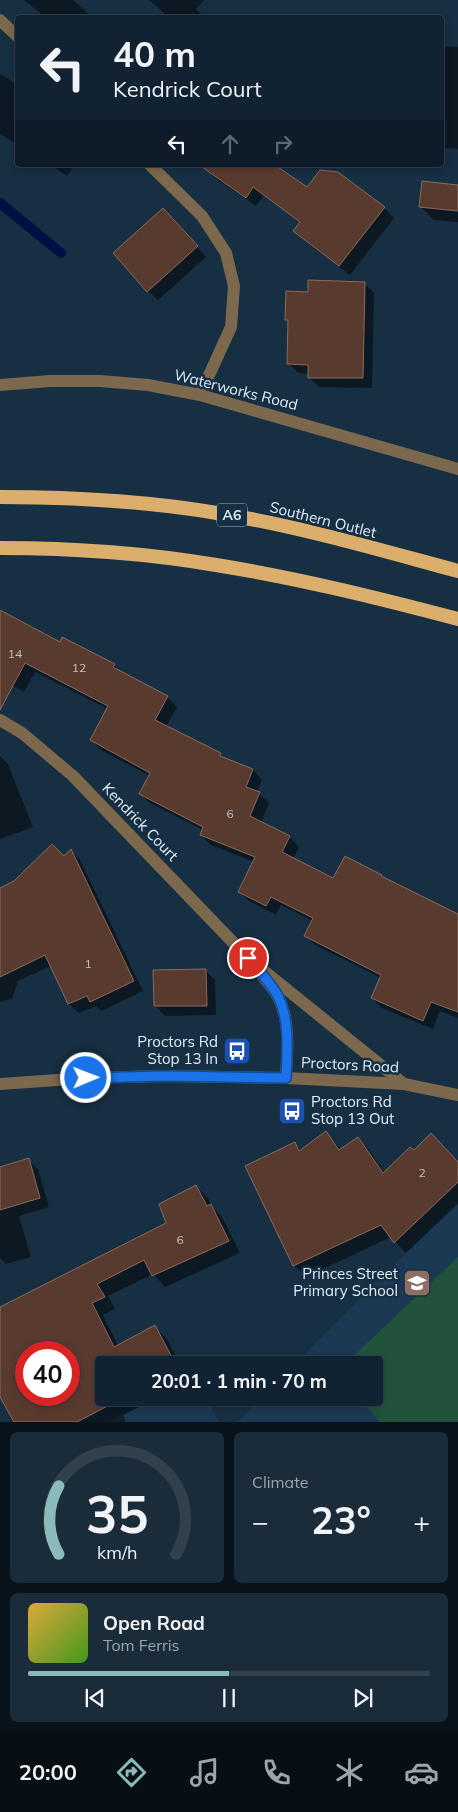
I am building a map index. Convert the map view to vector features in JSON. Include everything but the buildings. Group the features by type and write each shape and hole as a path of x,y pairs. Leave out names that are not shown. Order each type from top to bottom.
{"highway":[{"name":"Southern Outlet","path":"0,497 113,500 222,514 294,528 458,571"},
{"path":"0,548 48,548 215,564 284,577 458,619"}],"street":[{"path":"0,20 15,34"},
{"path":"152,167 202,216 226,253 234,286 231,327 200,395"},
{"name":"Waterworks Road","path":"0,385 50,381 100,381 148,385 200,395 458,469"},
{"name":"Kendrick Court","path":"0,720 22,733 73,776 248,958 278,996 285,1016 286,1078"},
{"name":"Kendrick Court","path":"248,958 404,1084"},
{"name":"Proctors Road","path":"0,1084 86,1078 165,1076 286,1078 404,1084 458,1095"}],"shaded area":[{"name":"Princes Street Primary School","path":"458,1201 458,1422 237,1422 254,1406 383,1406 383,1356 303,1356"},
{"path":"141,1406 210,1406 218,1422 108,1422"}],"green space":[{"path":"458,1257 458,1422 380,1422 366,1406 383,1406 383,1356 354,1356"}],"waterway":[{"path":"0,203 61,253"}],"place":[{"name":"Proctors Rd Stop 13 In","path":"237,1051"},
{"name":"Proctors Rd Stop 13 Out","path":"292,1111"},
{"name":"Princes Street Primary School","path":"417,1283"}],"route":[{"path":"86,1078 165,1076 286,1078 285,1016 278,996 248,958"}]}
